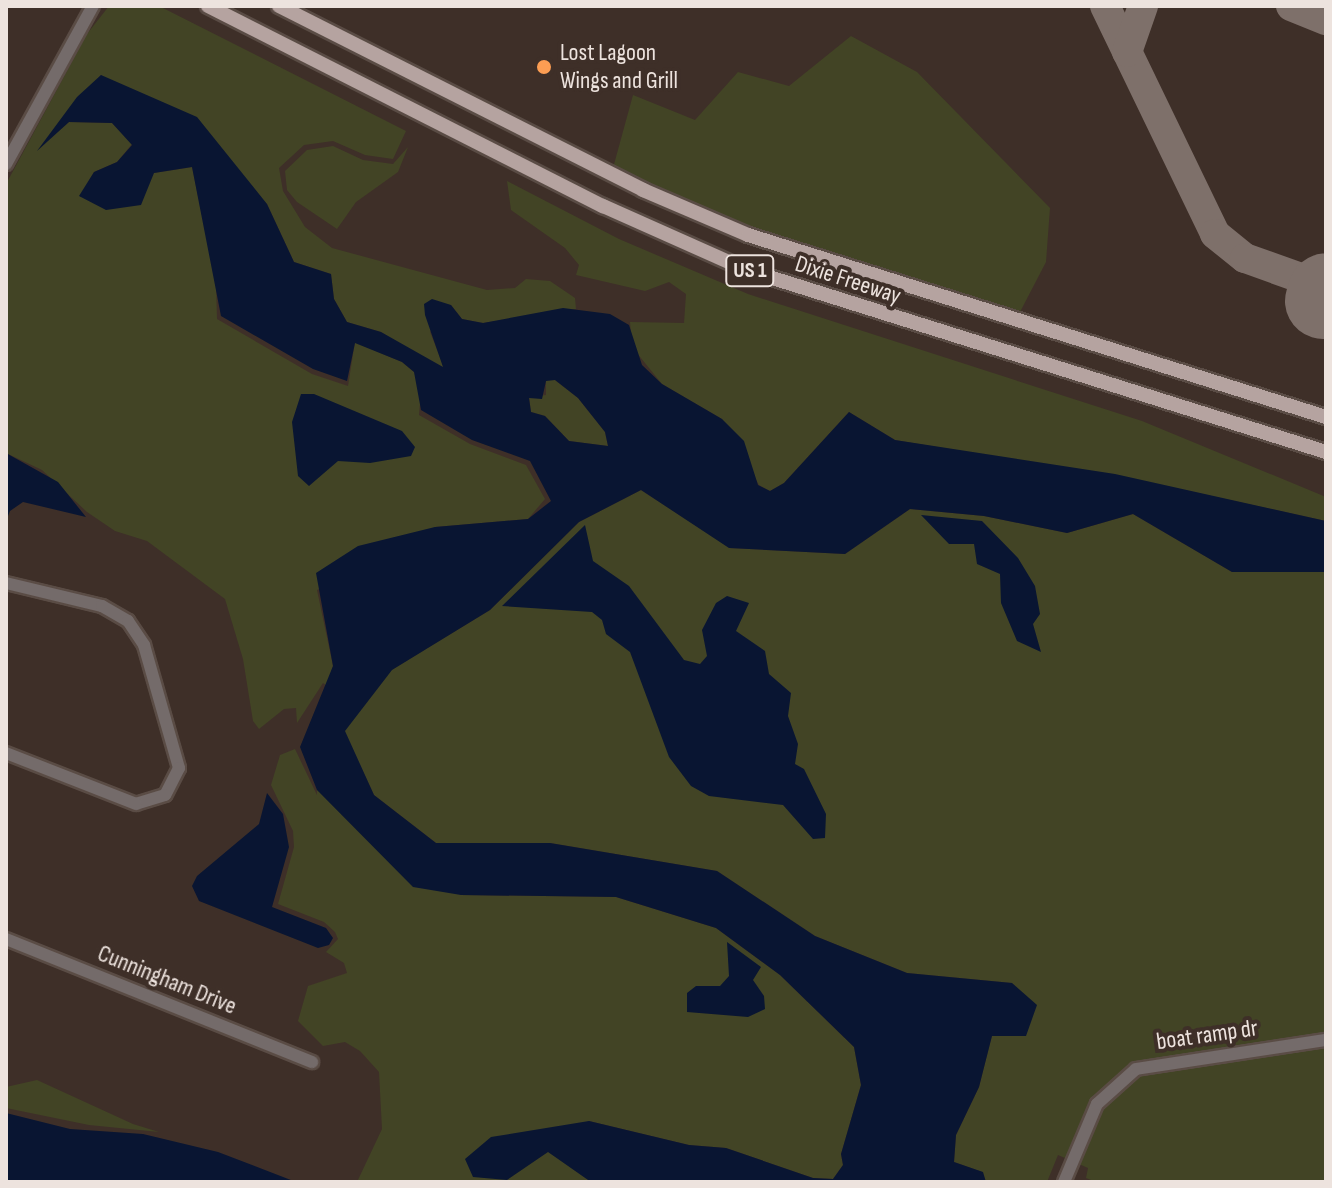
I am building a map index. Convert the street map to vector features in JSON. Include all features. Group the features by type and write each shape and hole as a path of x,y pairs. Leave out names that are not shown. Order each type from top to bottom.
{"main road":[{"name":"Dixie Freeway","path":"208,6 615,212 747,270 1326,452"},
{"name":"Dixie Freeway","path":"279,6 643,190 748,235 1326,417"}],"street":[{"path":"6,164 93,6"},
{"path":"6,583 102,606 128,621 144,645 179,768 165,795 136,804 6,753"},
{"name":"Cunningham Drive","path":"6,939 312,1062"},
{"name":"boat ramp dr","path":"1064,1182 1097,1104 1108,1088 1136,1069 1326,1040"}],"green space":[{"path":"109,6 159,6 406,131 393,159 365,155 333,141 304,145 279,168 283,191 305,227 332,248 487,290 515,288 526,279 550,281 575,298 576,309 483,323 462,319 451,305 430,332 444,367 434,366 381,332 347,322 334,299 331,274 294,262 267,204 101,75 41,146 69,122 112,123 132,144 117,162 94,172 80,197 154,173 192,167 216,283 217,319 312,374 348,386 355,342 402,362 414,372 421,391 419,415 470,444 526,465 545,499 528,519 435,527 317,590 333,666 327,686 323,683 297,723 296,708 284,709 259,729 253,721 243,659 225,599 147,541 115,531 87,512 42,470 6,453 6,184 87,34"},
{"path":"851,36 917,72 1050,208 1046,262 1020,312 750,229 613,168 633,95 695,120 738,72 789,86"},
{"path":"333,146 363,160 393,164 408,147 398,172 356,202 337,229 297,202 287,190 285,171 307,150"},
{"path":"507,181 619,239 748,294 1142,421 1326,497 1326,521 1147,482 895,440 849,412 784,483 770,491 759,485 722,419 662,384 632,347 630,322 684,323 686,294 669,282 645,291 576,275 579,265 565,248 511,210"},
{"path":"546,380 555,380 578,398 605,432 608,446 569,441 545,416 531,412 529,397 546,395"},
{"path":"641,490 730,548 845,554 910,509 984,516 1067,533 1133,514 1232,572 1326,572 1326,1182 1096,1182 1086,1178 1088,1168 1058,1155 1047,1182 986,1182 982,1172 954,1162 956,1135 979,1087 992,1035 1026,1036 1012,983 907,973 815,936 717,871 550,843 436,843 374,795 344,731 391,670 490,610 579,522"},
{"path":"295,749 317,795 317,790 461,895 616,897 716,928 780,975 854,1047 861,1085 841,1154 843,1165 833,1179 813,1178 726,1148 689,1145 589,1121 507,1180 548,1151 591,1182 357,1182 382,1129 379,1072 360,1051 345,1042 323,1046 298,1021 308,986 347,973 344,963 326,952 338,939 335,932 324,922 278,904 294,847 293,831 271,785 280,755"},
{"path":"37,1080 133,1124 159,1132 89,1125 6,1108 6,1087"}],"water":[{"path":"101,75 197,117 267,204 294,262 331,274 334,299 347,322 381,332 443,367 425,315 424,304 432,299 451,305 462,319 483,323 563,308 610,314 629,325 642,365 662,384 722,419 744,441 758,485 770,491 784,483 849,412 895,440 1115,474 1326,521 1326,572 1232,572 1133,514 1067,533 984,516 910,509 845,554 729,548 641,490 579,522 490,610 392,670 345,731 374,795 436,843 550,843 717,871 815,936 907,973 1012,983 1037,1005 1026,1036 992,1036 979,1087 956,1135 954,1162 983,1172 986,1182 591,1182 548,1152 507,1180 473,1177 465,1159 491,1137 589,1121 689,1145 726,1148 813,1178 833,1179 843,1165 841,1154 861,1085 854,1047 780,975 716,928 616,897 461,895 413,887 317,790 300,747 333,666 316,573 358,546 435,527 528,519 551,501 530,461 472,440 421,410 414,372 402,362 355,343 347,381 313,369 221,316 192,167 154,173 141,205 106,210 79,196 94,172 117,162 132,145 112,123 69,122 37,151 77,97","holes":["555,380 578,398 605,432 608,446 569,441 545,416 531,412 529,398 542,399 546,381"]},
{"path":"301,394 314,394 402,431 415,447 411,456 370,463 338,461 309,486 298,476 292,422"},
{"path":"6,453 58,482 86,517 23,502 10,511 6,521"},
{"path":"921,515 982,521 1018,558 1035,586 1040,614 1033,624 1041,652 1017,641 1001,603 1000,574 977,564 974,544 949,544"},
{"path":"585,525 593,561 629,586 684,660 700,664 707,656 702,630 716,603 727,596 749,603 736,631 765,651 769,674 791,693 788,716 798,744 795,764 804,769 826,814 825,838 813,839 783,805 709,796 691,786 669,757 630,652 606,634 602,620 592,612 502,606"},
{"path":"267,793 283,814 289,847 272,907 326,928 333,938 329,945 318,948 199,901 192,886 197,876 259,824"},
{"path":"727,942 761,967 753,980 764,996 765,1009 748,1017 687,1012 687,993 696,986 720,986 729,976"},
{"path":"6,1113 70,1129 143,1134 218,1152 296,1182 6,1182"}],"taxiway":[{"path":"1105,6 1215,234 1245,258 1326,287"},
{"path":"1127,52 1143,6"},
{"path":"1291,6 1326,20"}],"runway":[{"path":"1323,301 1326,291"}],"place":[{"name":"Lost Lagoon Wings and Grill","path":"544,67"}]}
